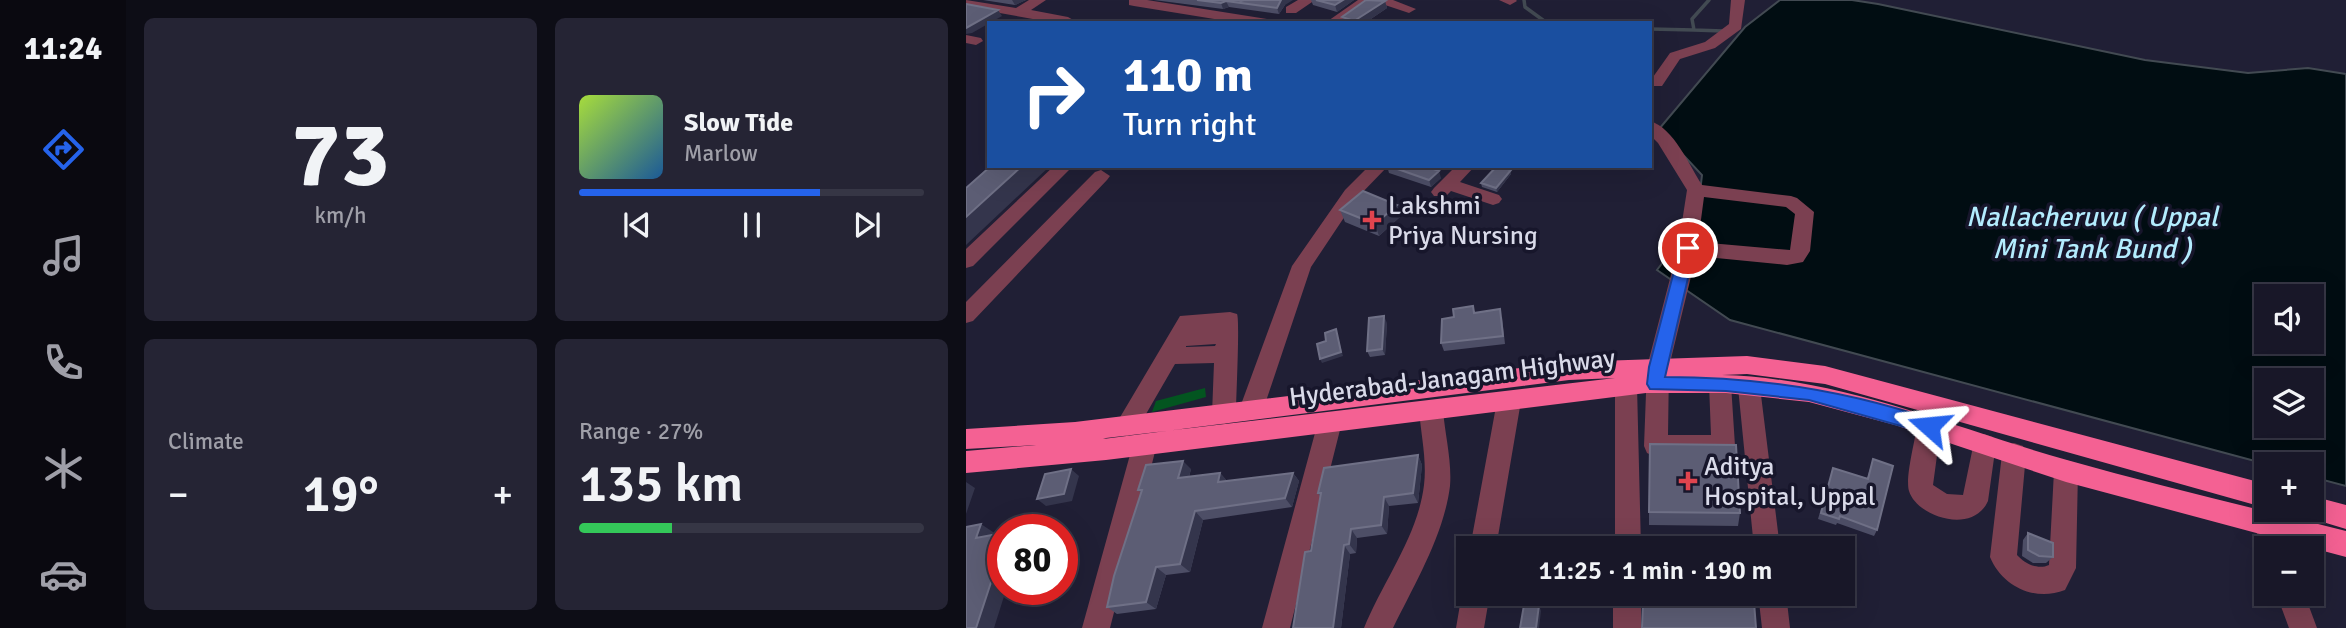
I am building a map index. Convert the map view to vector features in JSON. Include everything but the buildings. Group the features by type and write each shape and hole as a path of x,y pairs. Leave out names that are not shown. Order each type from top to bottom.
{"highway":[{"name":"Hyderabad-Janagam Highway","path":"966,462 1509,401 1626,386 1657,375 1746,365 1825,375 2254,493"},
{"name":"Hyderabad-Janagam Highway","path":"966,439 1075,432 1569,371 1657,375 1809,393 1929,426 2270,535 2346,544"},
{"path":"2324,511 2346,517"}],"street":[{"path":"1018,12 1039,0"},
{"path":"1291,10 1308,0"},
{"path":"1335,21 1367,0"},
{"path":"1379,0 1409,9"},
{"path":"1653,86 1675,56 1713,43 1738,23 1738,0"},
{"path":"1134,2 1254,21"},
{"path":"970,3 1068,21"},
{"path":"1652,129 1665,140 1696,190 1688,248 1657,375 1656,446 1723,446 1720,384"},
{"path":"966,261 1062,168"},
{"path":"1251,410 1302,266 1351,194 1377,168"},
{"path":"1464,168 1443,189 1493,199"},
{"path":"966,315 1101,176"},
{"path":"1688,248 1787,258 1796,257 1800,251 1805,212 1799,206 1791,202 1696,190"},
{"path":"1179,339 1227,336"},
{"path":"1179,339 1227,336"},
{"path":"1224,414 1227,336"},
{"path":"1127,426 1179,339"},
{"path":"1626,386 1628,536"},
{"path":"1749,387 1766,536"},
{"path":"1485,536 1509,401"},
{"path":"1378,628 1428,519 1437,490 1438,474 1431,410"},
{"path":"1276,628 1330,422"},
{"path":"1929,426 1920,488 1928,499 1959,509 1966,509 1975,501 1984,444"},
{"path":"1096,628 1145,444"},
{"path":"2014,454 2003,556 2010,570 2046,582 2055,580 2062,568 2066,471"},
{"path":"1470,628 1474,606"},
{"path":"1627,628 1628,606"},
{"path":"1773,606 1776,628"},
{"path":"2295,606 2303,628"}],"green space":[{"path":"1205,388 1206,397 1152,412 1156,401"}],"water":[{"name":"Nallacheruvu ( Uppal Mini Tank Bund )","path":"1780,0 1852,0 1878,4 2145,60 2248,73 2308,68 2346,74 2346,486 2324,480 2324,452 2254,452 2254,461 1730,320 1657,270 1697,217 1702,175 1659,129 1745,27"}],"waterway":[{"path":"1524,0 1525,7 1544,21"},
{"path":"1694,30 1692,19 1709,0"},
{"path":"1652,29 1694,30"},
{"path":"1694,30 1723,31"}],"place":[{"name":"Lakshmi Priya Nursing","path":"1372,220"},
{"name":"Aditya Hospital, Uppal","path":"1688,481"}],"route":[{"path":"1688,248 1656,384 1726,384 1809,393 1929,426"}]}
